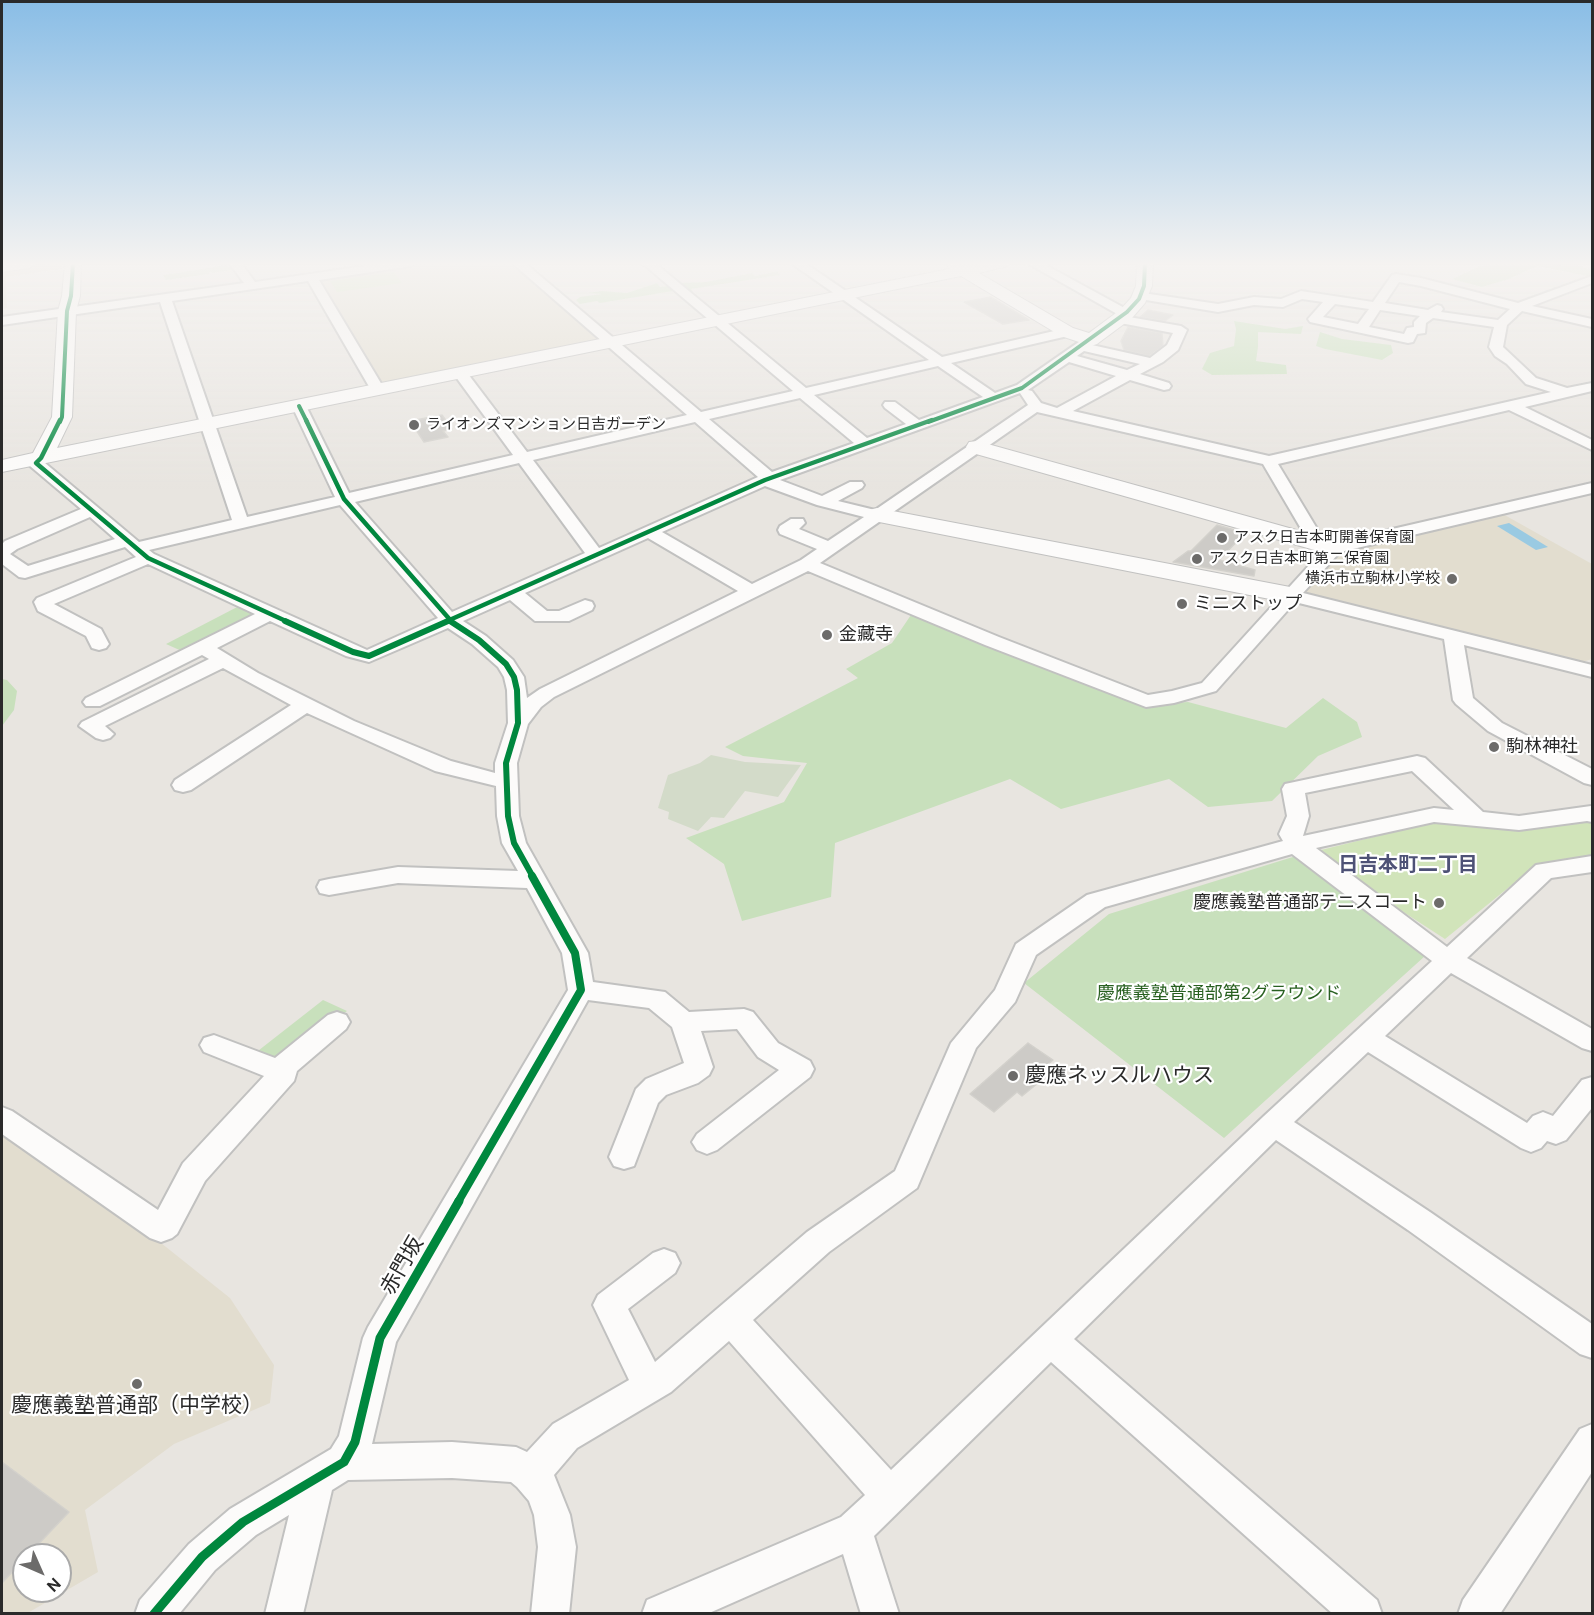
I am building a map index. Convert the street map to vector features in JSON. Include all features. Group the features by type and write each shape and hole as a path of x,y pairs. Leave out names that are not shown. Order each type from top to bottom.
{"street":[{"path":"66,338 62,417 41,458 36,463 139,548 270,614 353,652 369,656 767,480 1022,388 1093,338"},
{"path":"178,338 241,524"},
{"path":"348,338 378,390"},
{"path":"606,338 767,480 823,502 876,515 1290,595 1589,668"},
{"path":"2,466 633,338"},
{"path":"738,338 864,444"},
{"path":"906,338 993,398"},
{"path":"93,510 11,545 3,559 25,573 1040,338"},
{"path":"1077,338 1086,344 1151,363"},
{"path":"1059,413 1151,363 1173,347 1177,338"},
{"path":"1498,338 1496,347 1500,353 1512,361 1531,381 1568,393"},
{"path":"1067,357 1164,386"},
{"path":"460,373 596,556"},
{"path":"1022,388 1036,406 1059,413 1269,460 1593,387"},
{"path":"890,405 916,425"},
{"path":"299,406 344,500 450,621 479,640 506,664 514,677 517,690 518,723 506,763 508,816 514,843 575,953 580,990 656,999 684,1022 699,1067 688,1075 656,1087 646,1097 624,1157"},
{"path":"518,723 534,703 547,693 807,564 1036,406"},
{"path":"1512,406 1593,446"},
{"path":"1572,436 1593,432"},
{"path":"977,447 1334,548 1593,488"},
{"path":"1269,460 1316,540 1334,548"},
{"path":"823,502 856,485"},
{"path":"797,522 786,530 830,548"},
{"path":"650,532 751,591"},
{"path":"99,644 94,633 45,607 43,602 139,548"},
{"path":"807,564 992,641 1146,700 1174,697 1209,687 1334,548"},
{"path":"513,593 542,617 562,617 585,606"},
{"path":"93,702 270,614"},
{"path":"1453,636 1463,700 1495,727 1593,778"},
{"path":"203,647 251,677 346,724 443,766 506,782"},
{"path":"103,734 89,726 223,660"},
{"path":"183,785 306,704"},
{"path":"1477,819 1417,763 1293,789 1298,816 1290,834 1296,845 1416,938 1449,960 1591,1038"},
{"path":"530,1474 565,1437 659,1381 818,1242 906,1179 965,1043 1006,995 1024,950 1096,901 1296,845 1434,815 1519,824 1591,813 1593,815"},
{"path":"661,1614 854,1530 1274,1124 1544,871 1593,864"},
{"path":"329,887 398,875 533,880"},
{"name":"赤門坂","path":"284,1614 330,1471 356,1442 380,1338 580,990"},
{"path":"684,1022 744,1019 768,1050 800,1069 707,1142"},
{"path":"279,1070 337,1022"},
{"path":"1366,1038 1531,1140 1543,1124 1556,1132 1593,1089"},
{"path":"2,1119 161,1229 166,1225 194,1172 284,1072 214,1045"},
{"path":"1274,1124 1419,1221 1593,1343"},
{"path":"650,1387 609,1305 664,1263"},
{"path":"731,1320 889,1495"},
{"path":"1051,1340 1363,1614"},
{"path":"1477,1614 1593,1441"},
{"path":"154,1614 202,1557 243,1522 330,1471 452,1460 516,1465 530,1474 543,1490 552,1515 557,1547 550,1614"},
{"path":"854,1530 880,1614"}],"shaded area":[{"path":"352,338 598,338 601,341 379,385"},
{"name":"横浜市立駒林小学校","path":"1501,513 1592,564 1592,659 1579,663 1385,613 1297,594 1337,550"},
{"name":"慶應義塾普通部（中学校）","path":"2,1132 156,1239 230,1298 274,1365 270,1403 174,1444 85,1510 98,1572 72,1587 72,1543 12,1543 12,1603 45,1603 26,1614 2,1613"}],"green space":[{"path":"1235,338 1258,338 1256,361 1286,365 1287,374 1212,375 1202,369 1210,353 1234,346"},
{"path":"1318,338 1340,338 1391,345 1393,353 1382,360 1316,346"},
{"path":"241,605 261,615 184,652 166,644"},
{"path":"913,612 1157,704 1188,702 1286,728 1323,698 1357,722 1362,737 1318,756 1272,801 1208,807 1169,779 1061,809 1010,779 835,843 831,897 742,921 724,864 686,838 784,802 807,763 743,756 725,747 858,678 846,669 892,643"},
{"path":"2,679 7,680 17,691 14,710 2,726"},
{"path":"711,755 745,762 801,765 778,797 745,791 724,818 711,817 698,831 668,819 669,812 658,808 668,775 700,763"},
{"name":"慶應義塾普通部テニスコート","path":"1587,819 1592,822 1592,858 1534,867 1445,939 1317,856 1317,851 1438,821"},
{"name":"慶應義塾普通部第2グラウンド","path":"1296,856 1425,956 1224,1138 1024,983 1109,914"},
{"path":"323,1000 347,1011 281,1064 254,1054"}],"water":[{"path":"1509,523 1548,547 1536,550 1497,526"}],"building":[{"path":"1122,338 1162,338 1163,346 1149,356 1124,350"},
{"name":"ライオンズマンション日吉ガーデン","path":"442,415 452,429 443,431 448,437 424,442 410,421"},
{"path":"1217,525 1245,533 1219,560 1255,570 1254,576 1173,562 1191,551"},
{"name":"慶應ネッスルハウス","path":"1028,1043 1053,1060 1032,1078 1038,1083 1022,1096 1017,1092 994,1112 970,1094"},
{"path":"2,1462 69,1512 39,1543 12,1543 12,1572 2,1583"}],"cycle path":[{"path":"66,338 62,417 41,458 36,463 148,558 353,652 369,656 765,480 1022,388 1091,338"},
{"path":"154,1614 202,1557 243,1522 344,1462 355,1442 380,1338 581,990 575,953 514,843 508,816 506,763 518,723 517,690 514,677 506,664 479,640 450,621 344,499 299,406"}],"place":[{"name":"ライオンズマンション日吉ガーデン","path":"414,425"},
{"name":"アスク日吉本町開善保育園","path":"1222,538"},
{"name":"アスク日吉本町第二保育園","path":"1197,559"},
{"name":"横浜市立駒林小学校","path":"1452,579"},
{"name":"ミニストップ","path":"1182,604"},
{"name":"金藏寺","path":"827,635"},
{"name":"駒林神社","path":"1494,747"},
{"name":"慶應義塾普通部テニスコート","path":"1439,903"},
{"name":"慶應ネッスルハウス","path":"1013,1076"},
{"name":"慶應義塾普通部（中学校）","path":"137,1384"}],"district":[{"name":"日吉本町二丁目","path":"1408,866"}]}
